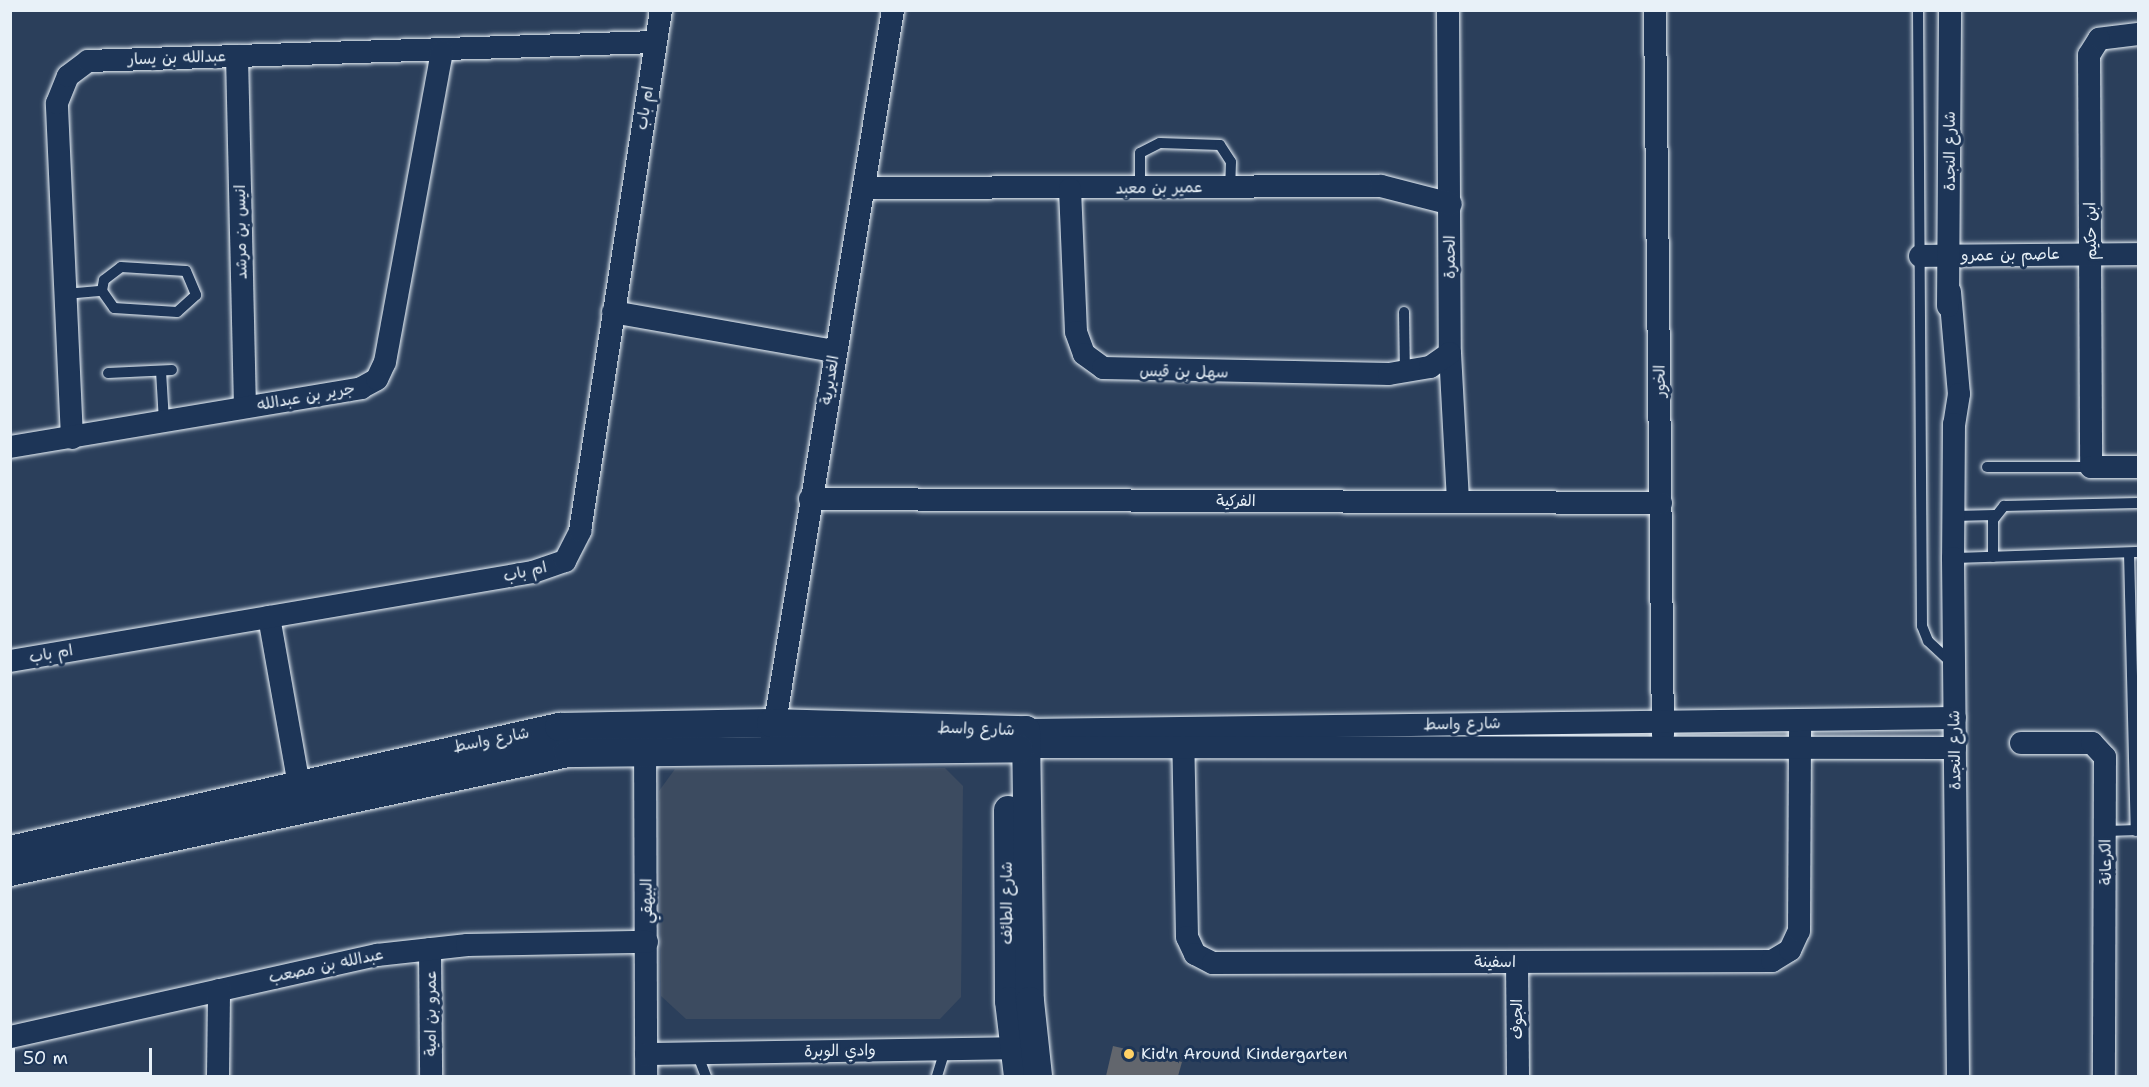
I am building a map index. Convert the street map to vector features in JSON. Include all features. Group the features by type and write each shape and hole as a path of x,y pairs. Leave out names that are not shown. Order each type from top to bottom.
{"street":[{"name":"ام باب","path":"10,661 533,572 565,561 580,531 661,10"},
{"name":"الغديرية","path":"772,736 834,351 893,10"},
{"name":"الحمرة","path":"1448,10 1450,352 1458,502"},
{"name":"الخور","path":"1655,10 1664,752"},
{"name":"شارع النجدة","path":"1950,10 1950,292 1946,384 1954,424 1953,558 1958,1077"},
{"name":"ابن حكيم","path":"2091,467 2092,254 2089,55 2099,39 2139,34"},
{"name":"عبدالله بن يسار","path":"72,438 57,103 68,76 88,61 442,51 655,42"},
{"name":"جرير بن عبدالله","path":"10,447 361,388 377,379 385,362 442,51"},
{"name":"انيس بن مرشد","path":"237,56 245,407"},
{"name":"عمير بن معبد","path":"864,188 1140,189 1381,186 1450,204"},
{"name":"سهل بن قيس","path":"1070,189 1076,332 1084,354 1103,368 1405,373 1430,367 1450,352"},
{"name":"عاصم بن عمرو","path":"1920,256 2139,254"},
{"path":"613,312 834,351"},
{"path":"2091,467 2139,467"},
{"name":"الفركية","path":"810,500 1661,503"},
{"path":"268,617 301,795"},
{"name":"شارع واسط","path":"1018,739 1183,728 1954,718"},
{"name":"اسفينة","path":"1183,728 1186,938 1195,954 1213,963 1772,961 1790,950 1799,931 1800,720"},
{"name":"شارع واسط","path":"10,850 301,795 513,762 645,737 1018,739 1184,751 1664,752 1955,748"},
{"name":"البيهقي","path":"645,737 646,1065"},
{"name":"شارع الطائف","path":"1018,739 1023,1048 1018,1077"},
{"name":"الكرعانة","path":"2021,743 2101,748 2106,831 2108,1071"},
{"name":"شارع واسط","path":"10,872 301,795"},
{"name":"عبدالله بن مصعب","path":"10,1038 328,963 430,948 647,942"},
{"name":"عمرو بن امية","path":"430,948 431,1077"},
{"name":"الجوف","path":"1517,962 1518,1077"},
{"path":"218,1077 219,990"},
{"name":"شارع الطائف","path":"1023,1048 1038,1077"},
{"name":"وادي الوبرة","path":"646,1065 697,1053 1023,1048"}],"lane":[{"path":"1918,10 1922,626 1928,641 1954,666"},
{"path":"1140,189 1140,153 1160,143 1220,145 1231,162 1230,187"},
{"path":"121,267 173,267 194,281 196,295 177,312 125,311 114,308 102,291 104,280 121,267"},
{"path":"65,294 102,291"},
{"path":"1404,312 1405,373"},
{"path":"108,373 167,370 165,421"},
{"path":"1987,467 2091,467"},
{"path":"1954,516 1995,515 2010,504 2139,503"},
{"path":"1993,557 1995,515"},
{"path":"1953,558 2134,552 2137,830 2106,831"},
{"path":"936,1075 945,1050"},
{"path":"697,1053 707,1076"}],"shaded area":[{"path":"945,768 963,786 961,997 940,1019 686,1019 661,996 659,791 675,769"}],"building":[{"name":"Kid'n Around Kindergarten","path":"1113,1046 1182,1062 1178,1076 1106,1076"}],"place":[{"name":"Kid'n Around Kindergarten","path":"1129,1054"}]}
